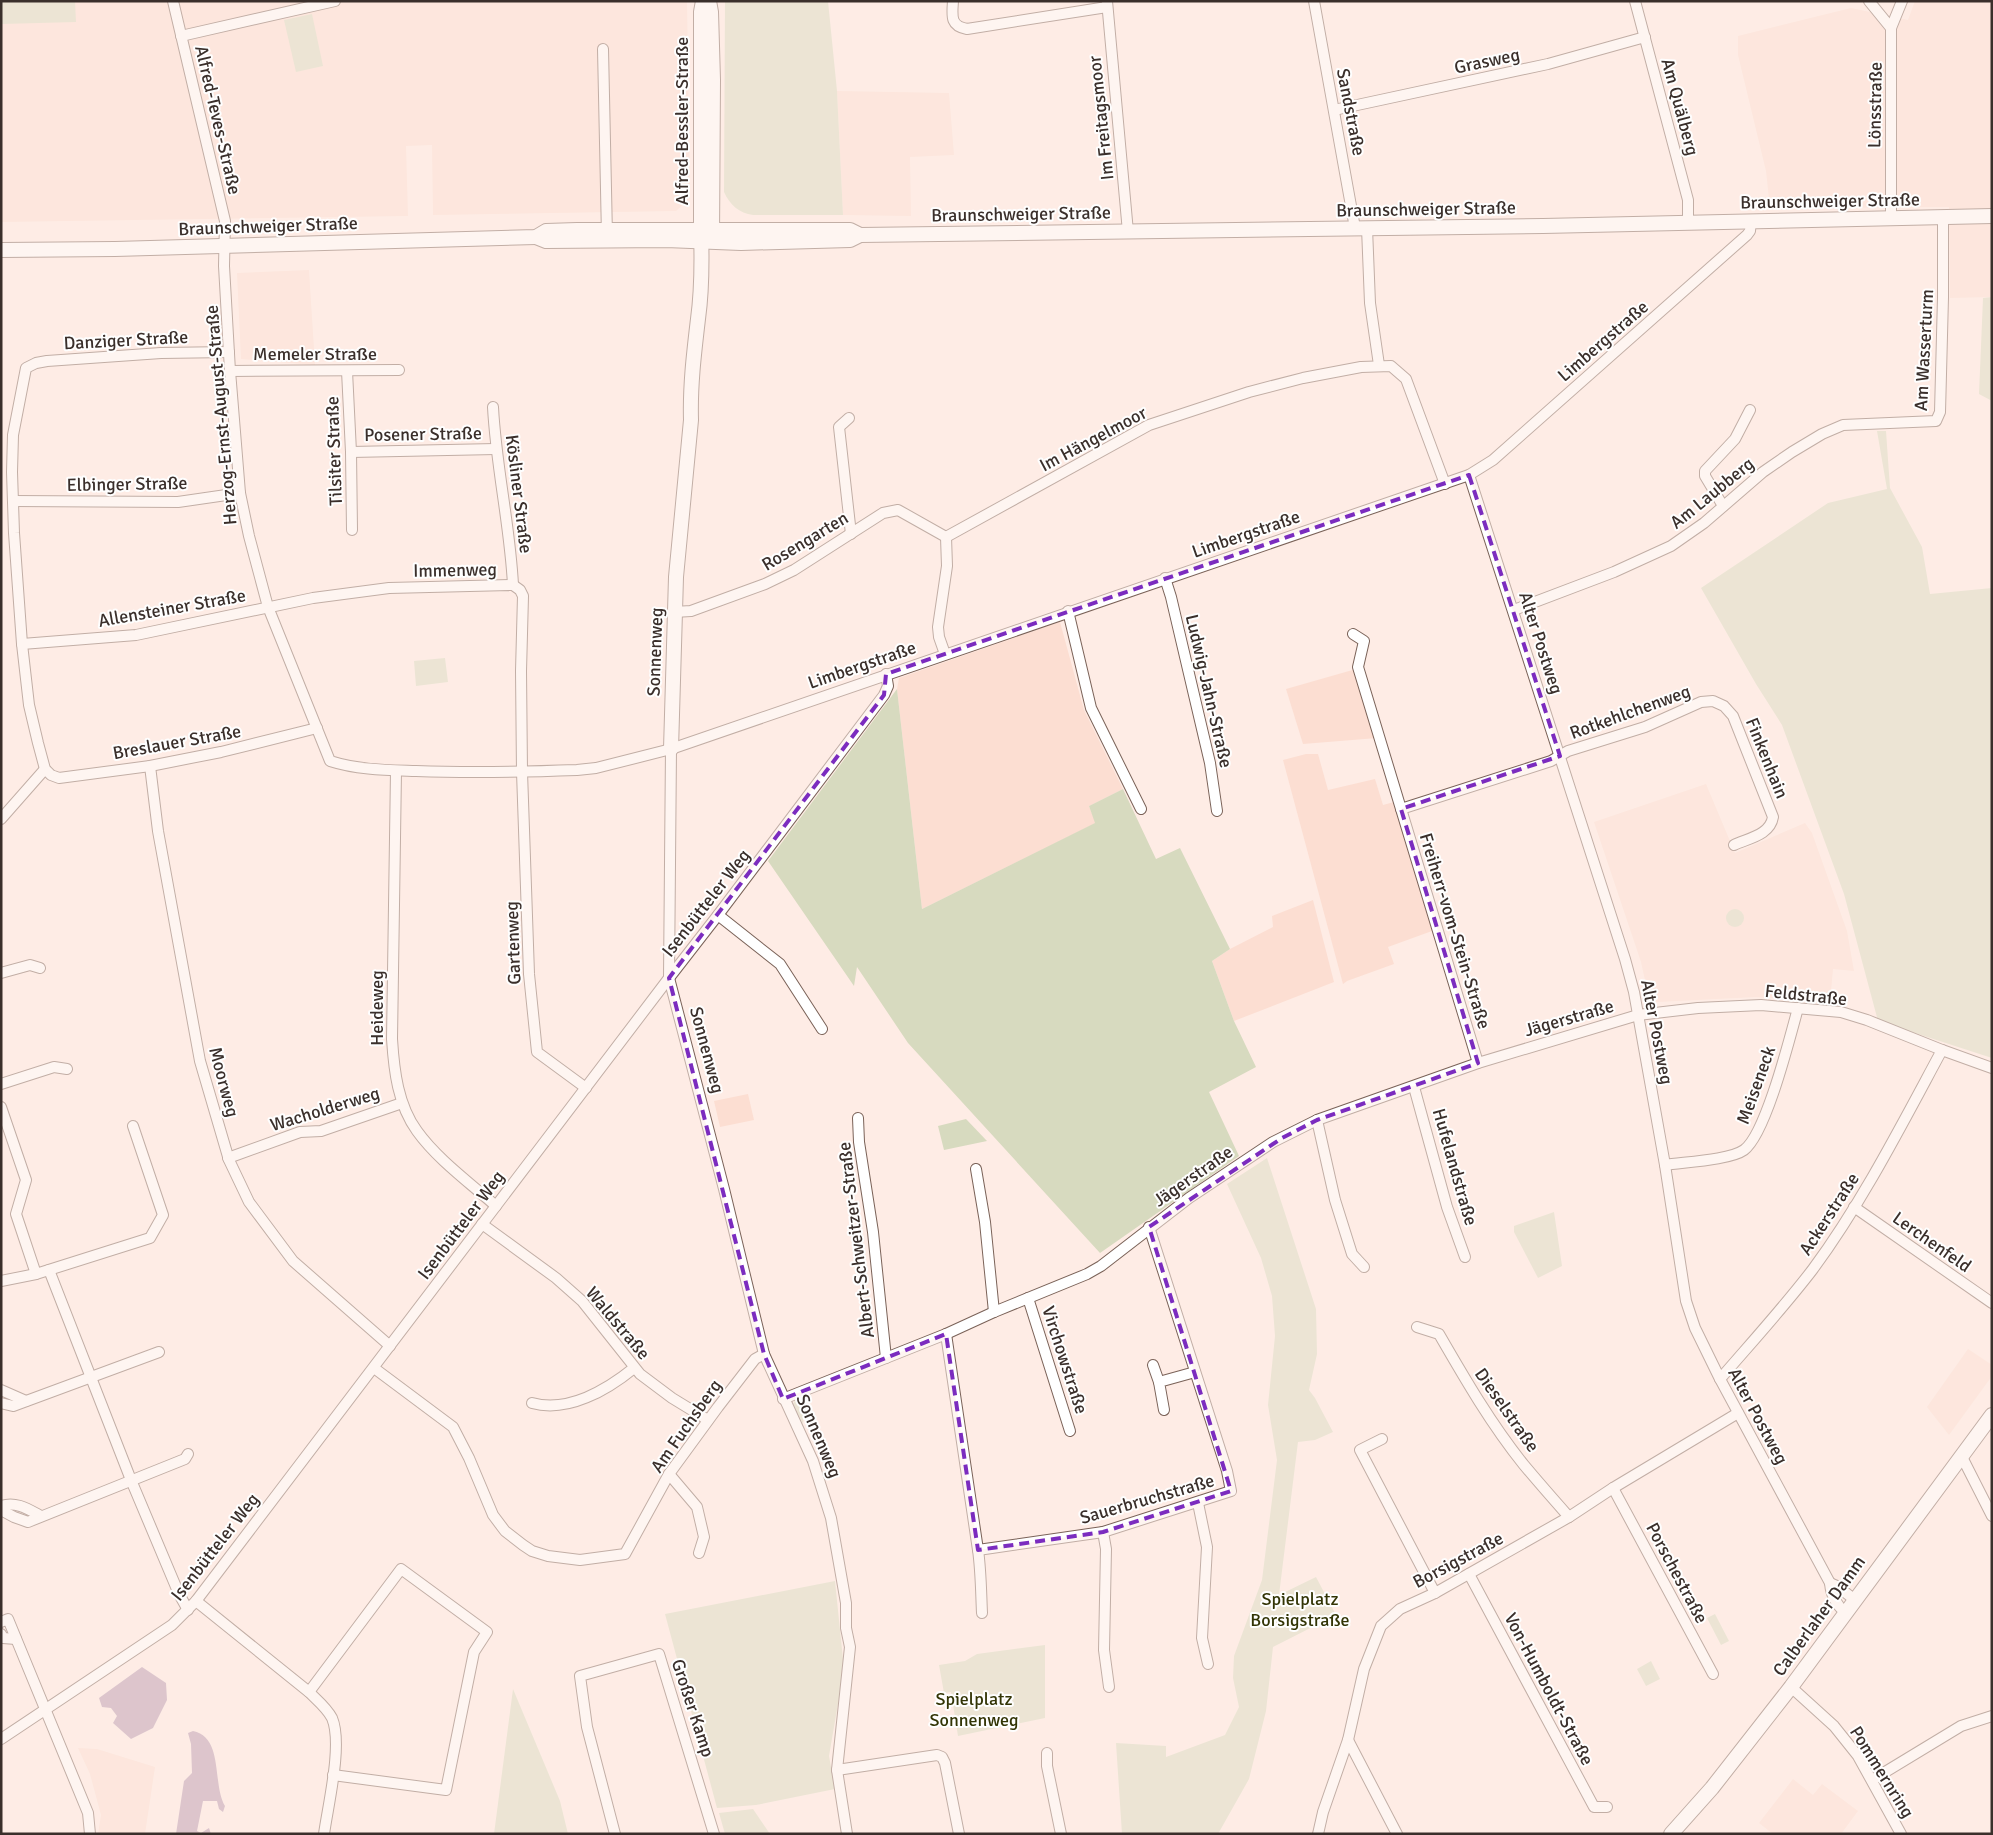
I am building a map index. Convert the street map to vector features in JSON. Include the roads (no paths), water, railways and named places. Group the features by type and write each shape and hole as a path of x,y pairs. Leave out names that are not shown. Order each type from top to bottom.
{"street":[{"name":"Alfred-Teves-Straße","path":"173,1 225,221 224,246"},
{"path":"181,36 335,1"},
{"name":"Alfred-Bessler-Straße","path":"702,1 706,239"},
{"name":"Alfred-Bessler-Straße","path":"706,239 713,80 709,1"},
{"path":"953,1 952,18 959,27 967,29 1107,4"},
{"name":"Sandstraße","path":"1314,1 1334,110 1363,232"},
{"name":"Am Quälberg","path":"1635,1 1688,200 1688,223"},
{"path":"1869,1 1891,28 1902,1"},
{"name":"Im Freitagsmoor","path":"1107,4 1128,232"},
{"name":"Lönsstraße","path":"1891,28 1891,218"},
{"name":"Grasweg","path":"1334,110 1548,64 1645,37"},
{"path":"603,49 607,235"},
{"name":"Braunschweiger Straße","path":"1,250 536,237 546,231 706,239 850,230 860,235 1363,232 1992,216"},
{"name":"Am Wasserturm","path":"1842,425 1936,421 1940,412 1943,217"},
{"name":"Limbergstraße","path":"671,749 1068,611 1469,475 1493,460 1747,235 1750,230 1751,221"},
{"path":"1363,232 1370,303 1379,365 1391,366 1406,380 1445,484"},
{"name":"Sonnenweg","path":"706,239 690,394 691,420 674,612 669,978 724,1189 764,1354 813,1461 831,1518 846,1603 846,1628 850,1647 836,1770 847,1834"},
{"name":"Herzog-Ernst-August-Straße","path":"224,246 230,371 240,493 249,536 268,607 330,761 346,766 396,771 522,772 596,768 671,749"},
{"name":"Danziger Straße","path":"13,501 13,435 26,368 36,363 47,361 161,353 229,352"},
{"name":"Im Hängelmoor","path":"946,537 1149,425 1249,392 1339,370 1379,365"},
{"name":"Memeler Straße","path":"230,371 399,370"},
{"name":"Tilsiter Straße","path":"347,371 352,530"},
{"name":"Kösliner Straße","path":"494,407 496,449 509,533 513,585"},
{"path":"1723,506 1705,476 1705,471 1735,439 1750,410"},
{"path":"849,418 839,427 851,534"},
{"name":"Am Laubberg","path":"1514,610 1639,562 1671,546 1704,523 1762,472 1822,434 1842,425"},
{"name":"Posener Straße","path":"351,452 496,449"},
{"name":"Alter Postweg","path":"1469,475 1626,959 1665,1165 1686,1301 1695,1328 1720,1379 1830,1583 1831,1592 1839,1608 1846,1613"},
{"name":"Elbinger Straße","path":"13,501 178,502 240,493"},
{"path":"1,819 45,768 29,705 22,644 13,501"},
{"name":"Rosengarten","path":"674,612 691,610 765,584 794,570 883,513 898,510 946,537"},
{"path":"945,654 939,637 938,627 947,566 946,537"},
{"name":"Ludwig-Jahn-Straße","path":"1165,578 1210,763 1217,811"},
{"name":"Immenweg","path":"268,607 313,598 389,588 513,585 520,590 523,596 521,671 522,772"},
{"name":"Allensteiner Straße","path":"22,644 136,635 268,607"},
{"path":"1068,611 1091,708 1141,809"},
{"name":"Freiherr-vom-Stein-Straße","path":"1353,634 1364,641 1358,667 1478,1063"},
{"name":"Isenbütteler Weg","path":"1,1740 172,1625 196,1601 884,695 888,686 886,674"},
{"name":"Rotkehlchenweg","path":"1560,756 1568,751 1645,727 1701,702 1713,701"},
{"name":"Finkenhain","path":"1713,701 1724,706 1733,716 1773,817 1772,824 1768,830 1734,845"},
{"name":"Breslauer Straße","path":"45,768 51,775 59,778 150,766 235,749 317,728"},
{"path":"1400,809 1551,761 1560,756"},
{"name":"Moorweg","path":"150,766 158,831 200,1061 228,1158 249,1202 293,1261 390,1346"},
{"name":"Heideweg","path":"396,771 393,1063 402,1102 416,1130 426,1142 496,1206"},
{"name":"Gartenweg","path":"522,772 528,974 537,1052 586,1088"},
{"path":"718,915 780,964 822,1030"},
{"path":"1,973 30,966 40,968"},
{"name":"Feldstraße","path":"1638,1015 1698,1008 1761,1005 1841,1012 1867,1020 1992,1068"},
{"name":"Meiseneck","path":"1665,1165 1731,1155 1743,1150 1754,1141 1778,1080 1798,1008"},
{"name":"Jägerstraße","path":"784,1399 946,1334 1094,1270 1149,1227 1254,1154 1273,1142 1317,1120 1478,1063 1638,1015"},
{"name":"Ackerstraße","path":"1720,1379 1813,1269 1854,1207 1942,1050"},
{"path":"1,1084 54,1067 66,1069"},
{"name":"Hufelandstraße","path":"1414,1087 1447,1207 1465,1257"},
{"name":"Wacholderweg","path":"228,1158 300,1132 321,1131 402,1102"},
{"path":"1,1107 26,1180 16,1214 36,1274"},
{"name":"Albert-Schweitzer-Straße","path":"858,1118 859,1142 873,1232 886,1358"},
{"path":"1317,1120 1335,1200 1352,1254 1364,1267"},
{"path":"1,1280 36,1274 150,1238 163,1215 133,1126"},
{"path":"976,1169 994,1312"},
{"name":"Lerchenfeld","path":"1854,1207 1992,1304"},
{"name":"Waldstraße","path":"482,1224 556,1278 582,1301 640,1374 672,1398 708,1420"},
{"name":"Sauerbruchstraße","path":"978,1550 1103,1532 1231,1491 1227,1471 1149,1227"},
{"path":"49,1270 131,1480 179,1594 188,1610"},
{"name":"Virchowstraße","path":"1028,1298 1070,1431"},
{"name":"Dieselstraße","path":"1417,1327 1439,1334 1493,1423 1524,1465 1569,1517"},
{"path":"946,1334 982,1580 982,1613"},
{"path":"1,1403 13,1406 159,1352"},
{"name":"Am Fuchsberg","path":"374,1368 453,1427 469,1458 493,1515 505,1532 532,1551 548,1556 580,1560 625,1554 669,1474 755,1359 764,1354"},
{"path":"1153,1365 1159,1382 1164,1410"},
{"path":"532,1403 556,1406 578,1401 617,1382 634,1368"},
{"path":"1159,1382 1195,1372"},
{"path":"1,1390 26,1401"},
{"name":"Borsigstraße","path":"1318,1834 1323,1812 1348,1740 1364,1669 1381,1626 1400,1609 1435,1593 1569,1517 1613,1488 1738,1413"},
{"name":"Calberlaher Damm","path":"1670,1834 1712,1788 1791,1688 1992,1415"},
{"path":"1382,1439 1360,1450 1435,1593"},
{"path":"1,1508 28,1522 185,1459 188,1454"},
{"path":"1962,1456 1992,1516"},
{"path":"669,1474 697,1507 704,1537 699,1552"},
{"name":"Porschestraße","path":"1613,1488 1713,1674"},
{"path":"1198,1503 1207,1547 1202,1638 1208,1664"},
{"path":"1103,1532 1106,1549 1104,1650 1109,1687"},
{"path":"309,1692 401,1569 487,1632 474,1652 446,1790 333,1775"},
{"name":"Von-Humboldt-Straße","path":"1469,1574 1594,1808 1607,1807"},
{"name":"Alter Postweg","path":"1830,1583 1838,1586 1855,1600"},
{"path":"196,1601 309,1692 332,1718 336,1742 324,1834"},
{"path":"1,1622 8,1619 88,1813 90,1834"},
{"path":"1,1634 4,1638 16,1639"},
{"name":"Großer Kamp","path":"615,1834 587,1727 580,1676 659,1654 714,1834"},
{"name":"Pommernring","path":"1791,1688 1834,1726 1858,1756 1902,1834"},
{"path":"1872,1780 1961,1726 1992,1716"},
{"path":"1348,1740 1397,1834"},
{"path":"1047,1753 1061,1834"},
{"path":"836,1770 937,1754 942,1757 945,1763 959,1834"}],"park label":[{"name":"Spielplatz Borsigstraße","path":"1300,1609"},
{"name":"Spielplatz Sonnenweg","path":"974,1709"}]}
